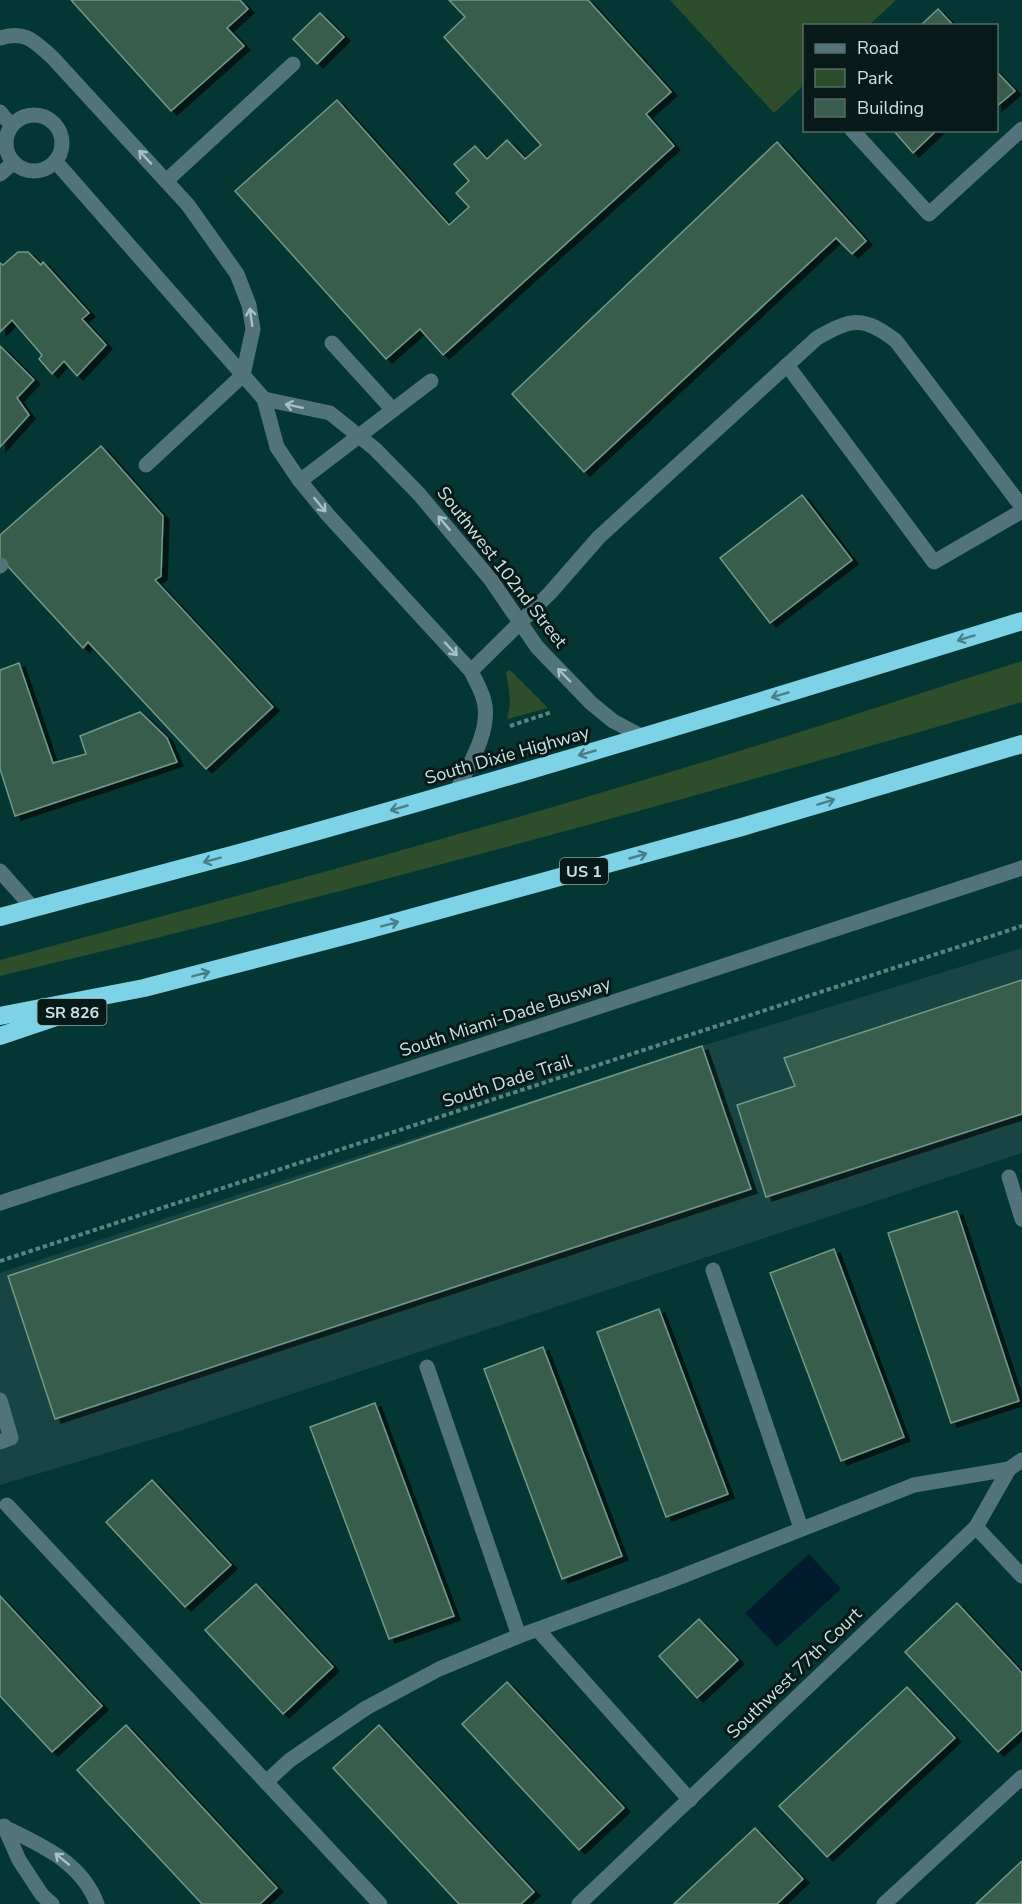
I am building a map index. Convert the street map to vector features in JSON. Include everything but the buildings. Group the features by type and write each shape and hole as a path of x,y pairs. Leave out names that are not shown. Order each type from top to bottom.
{"highway":[{"name":"South Dixie Highway","path":"0,917 456,792 1022,621"},
{"name":"US 1","path":"0,1016 144,988 698,839 1022,744"},
{"name":"SR 826","path":"0,1036 144,988"}],"street":[{"path":"0,38 17,34 33,40 52,57 188,205 237,274 249,305 253,329 243,375 146,465"},
{"path":"166,181 293,64"},
{"path":"0,112 11,125"},
{"path":"35,114 46,117 55,124 63,144 56,162 44,170 33,172 13,163 7,153 5,142 11,125 24,117 35,114"},
{"path":"854,132 929,214 1022,129"},
{"path":"56,162 264,399 277,447 300,481 328,515 471,671 486,707 485,718 482,735 456,792"},
{"path":"0,174 13,163"},
{"path":"471,671 550,593 599,537 787,364 818,338 838,326 856,321 879,327 896,341 1022,509 934,562 787,364"},
{"path":"332,343 393,410"},
{"path":"300,481 432,381"},
{"name":"Southwest 102nd Street","path":"264,399 330,413 391,464 491,580 537,647 591,703 613,721 643,737"},
{"name":"South Miami-Dade Busway","path":"0,1203 1022,868"},
{"path":"0,871 33,908"},
{"path":"1009,1177 1022,1219"},
{"path":"713,1270 801,1528"},
{"path":"427,1367 519,1636"},
{"path":"0,1400 11,1438 0,1442"},
{"path":"266,1782 290,1760 366,1708 439,1669 519,1636 670,1581 914,1485 1016,1464"},
{"name":"Southwest 77th Court","path":"579,1904 976,1527 1016,1464"},
{"path":"7,1505 380,1904"},
{"path":"976,1527 1022,1576"},
{"path":"538,1629 690,1800"},
{"path":"884,1904 1022,1777"},
{"path":"3,1825 19,1860 42,1894 52,1904"},
{"path":"3,1825 59,1855 78,1872 97,1904"}],"path":[{"path":"506,727 552,712"},
{"name":"South Dade Trail","path":"0,1261 1022,926"}],"shaded area":[{"path":"1022,948 1022,1153 180,1431 0,1485 0,1273 702,1046"},
{"path":"809,1554 841,1589 777,1647 745,1613"}],"green space":[{"path":"670,0 896,0 870,24 803,24 803,86 774,113"},
{"path":"1022,661 1022,702 512,845 257,913 0,976 0,960 477,829 762,744"},
{"path":"508,670 548,708 507,719 510,701 506,673"}]}
